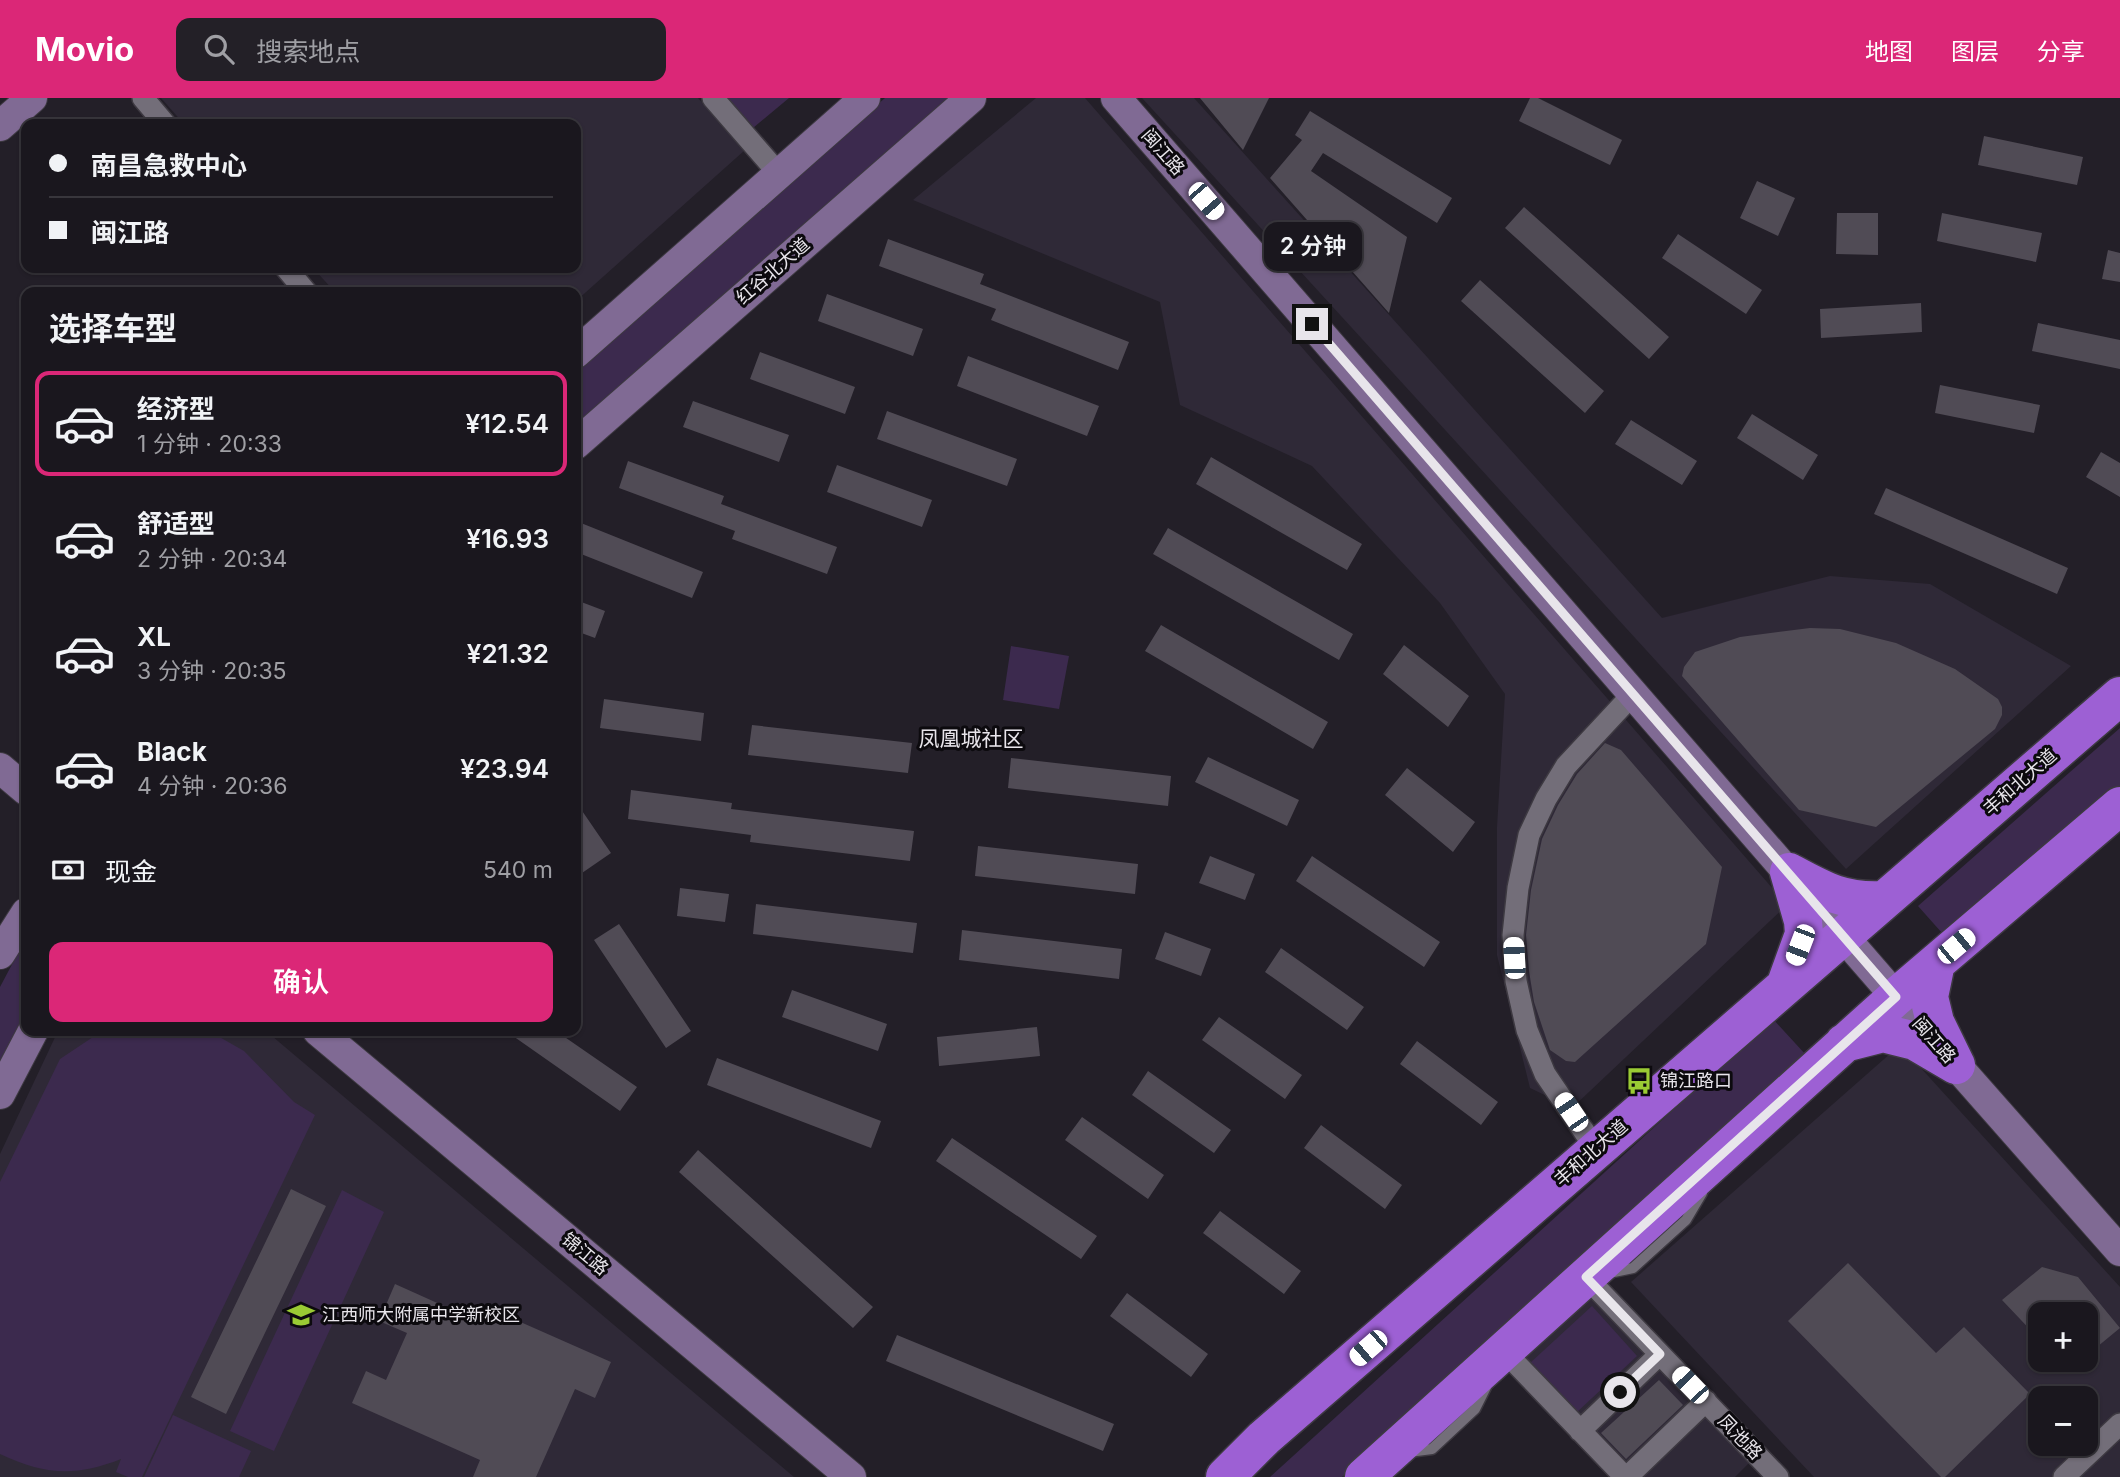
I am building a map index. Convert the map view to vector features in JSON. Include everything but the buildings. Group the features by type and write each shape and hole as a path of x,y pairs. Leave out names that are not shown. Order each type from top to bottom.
{"highway":[{"name":"丰和北大道","path":"1225,1477 1264,1438 2120,696"},
{"path":"1376,1466 1844,1043 2120,806"},
{"path":"1789,872 1843,898 1858,902 1883,900"},
{"path":"1785,985 1804,934 1789,872"},
{"path":"1936,963 1929,997 1935,1022 1956,1065"},
{"path":"1844,1043 1883,1033 1914,1041 1956,1065"}],"main road":[{"path":"0,127 32,98"},
{"path":"581,349 865,98"},
{"name":"红谷北大道","path":"581,439 971,98"},
{"name":"闽江路","path":"1116,98 1896,997 2120,1251"},
{"path":"0,768 21,786"},
{"path":"0,954 21,921"},
{"path":"0,1094 30,1036"},
{"name":"锦江路","path":"324,1036 851,1477"}],"street":[{"path":"143,98 161,119"},
{"path":"713,98 779,174"},
{"path":"290,273 302,287"},
{"path":"1596,1149 1545,1074 1527,1031 1516,981 1513,935 1518,888 1529,835 1546,799 1566,766 1633,694"},
{"name":"凤池路","path":"1586,1277 1778,1477"},
{"path":"1504,1351 1626,1477 1706,1401"},
{"path":"1580,1431 1660,1354"},
{"path":"2064,1477 2120,1424"}],"shaded area":[{"path":"161,98 698,98 745,150 581,297 581,287 330,287 318,273 581,273 581,119 180,119"},
{"path":"727,98 789,98 753,128"},
{"path":"885,98 955,98 581,423 581,366"},
{"path":"1036,98 1085,98 1787,905 1572,1108 1530,1088 1497,955 1497,827 1505,694 1440,603 1312,466 1180,405 1160,302 913,200"},
{"path":"1142,98 1194,98 1662,618 1830,576 1930,584 2071,666 1846,869"},
{"path":"1011,646 1069,656 1059,709 1003,700"},
{"path":"2120,728 2120,793 1950,942 1918,906"},
{"path":"21,947 21,1034 0,1069 0,987"},
{"path":"1773,1019 1806,1055 1342,1477 1270,1477"},
{"name":"江西师大附属中学新校区","path":"56,1036 272,1036 794,1477 0,1477 0,1154"},
{"path":"94,1036 218,1036 244,1051 294,1102 315,1115 142,1477 128,1477 116,1472 121,1459 89,1469 60,1471 31,1466 0,1454 0,1182 60,1059"},
{"path":"1900,1045 2120,1287 2120,1477 1814,1477 1631,1282"},
{"path":"342,1190 384,1212 274,1451 230,1431"},
{"path":"1598,1276 1764,1448 1735,1477 1612,1477 1504,1365"},
{"path":"1592,1306 1637,1356 1576,1413 1530,1363"},
{"path":"173,1415 251,1451 239,1477 144,1477"}],"place":[{"name":"锦江路口","path":"1639,1081"},
{"name":"江西师大附属中学新校区","path":"301,1315"}],"district":[{"name":"凤凰城社区","path":"971,739"}],"route":[{"path":"1312,324 1896,997 1586,1277 1660,1354 1620,1392"}]}
